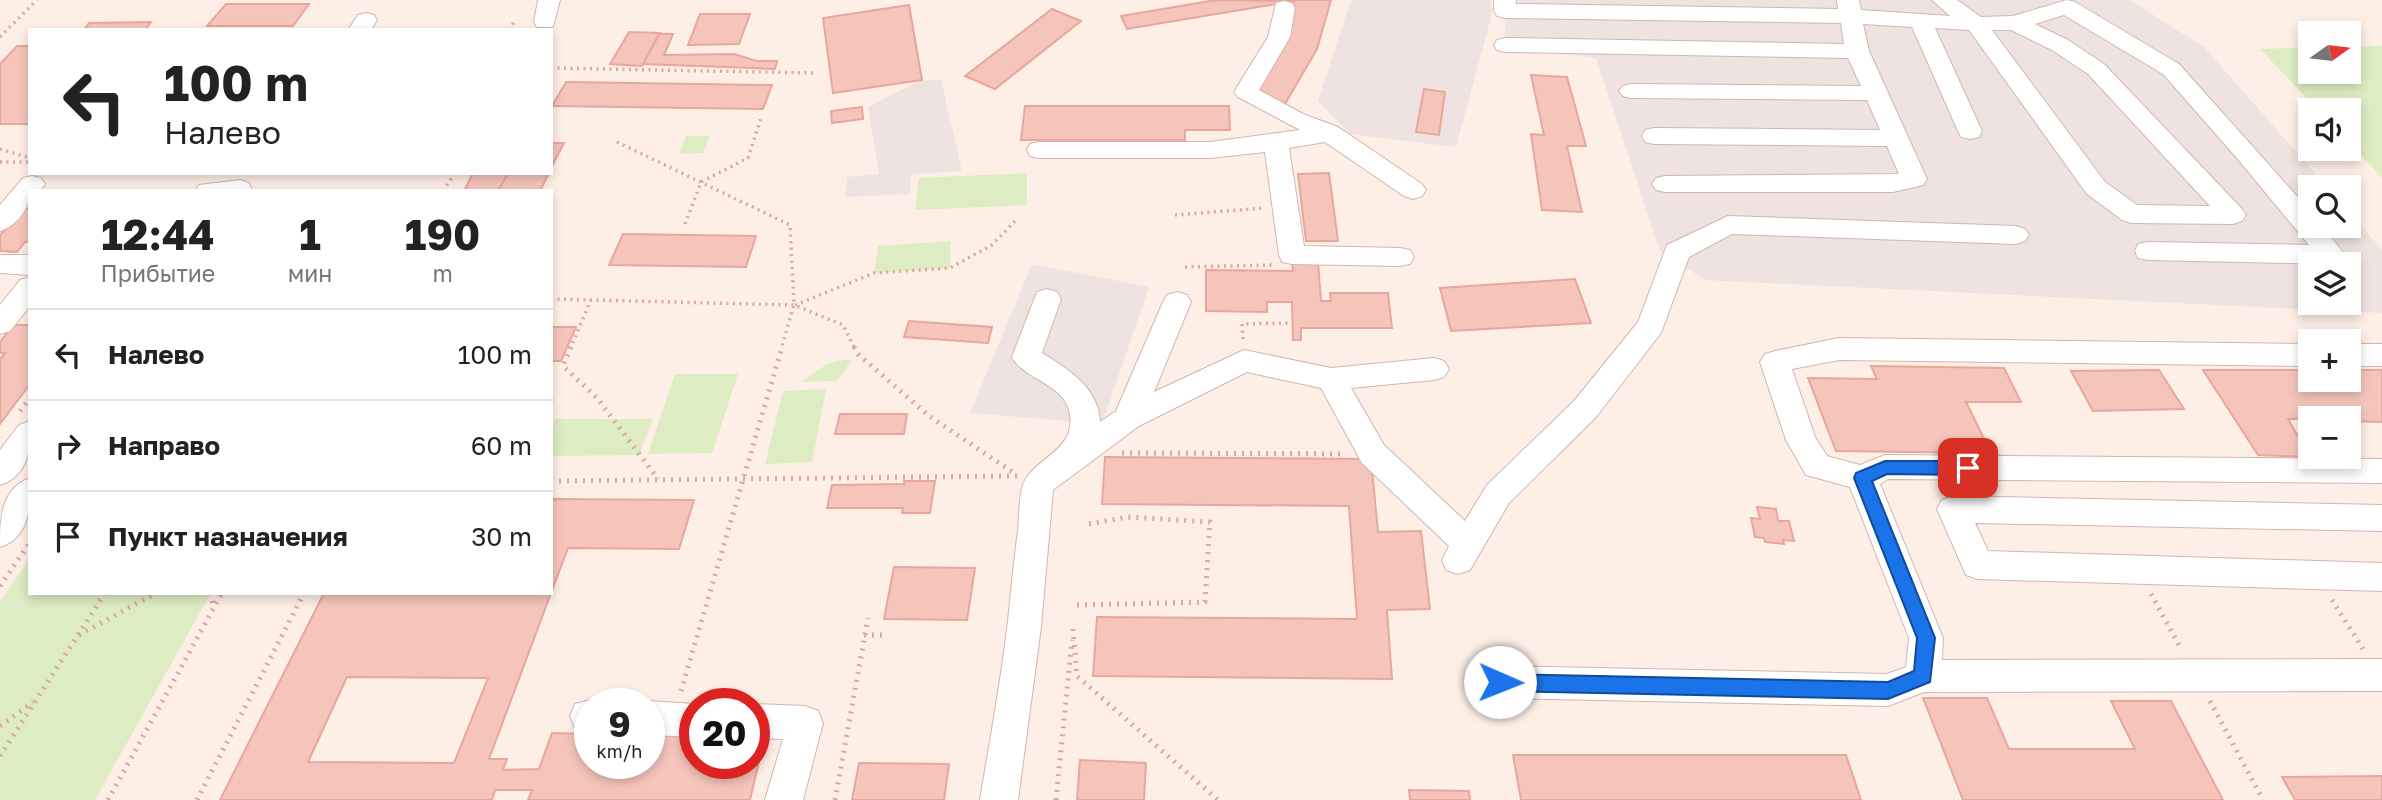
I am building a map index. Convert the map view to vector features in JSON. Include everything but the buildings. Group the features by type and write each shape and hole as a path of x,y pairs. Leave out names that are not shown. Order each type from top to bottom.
{"street":[{"path":"1505,0 1505,11 1848,8 1920,20 1976,24 2014,23 2064,3 2171,69 2245,151 2332,255 2148,251"},
{"path":"1943,0 1976,24 2096,188 2104,195 2131,214 2233,215 2096,69 2060,45 2014,23"},
{"path":"1284,8 1279,37 1246,92 1294,119 1329,133 1413,190"},
{"path":"1665,184 1893,184 1914,180 1857,51 1848,8"},
{"path":"1920,20 1970,131"},
{"path":"1505,45 1857,51"},
{"path":"1630,91 1874,93"},
{"path":"1039,150 1210,150 1276,143 1329,133"},
{"path":"1654,136 1897,138"},
{"path":"1276,143 1292,255 1400,257"},
{"path":"0,222 28,173"},
{"path":"1331,379 1373,454 1458,548 1498,494 1585,409 1651,326 1677,252 1728,225 2016,235"},
{"path":"0,264 28,265"},
{"path":"0,324 28,289"},
{"path":"1047,299 1026,357 1060,378 1082,402 1086,423 1070,459"},
{"path":"1128,418 1177,302"},
{"path":"2298,355 1839,349 1775,362 1801,440 1817,466 1862,478 1885,467 2382,471"},
{"path":"2361,355 2382,355"},
{"path":"999,800 1024,627 1038,488 1046,476 1128,418 1244,361 1331,379 1434,369"},
{"path":"1862,478 1926,638 1923,676"},
{"path":"0,534 28,494"},
{"path":"2382,519 1953,509 1978,565 2382,577"},
{"path":"1500,682 1888,691 1923,676 2381,675"},
{"path":"770,722 805,723 784,800"}],"path":[{"path":"1,35 37,0"},
{"path":"514,28 537,18"},
{"path":"553,68 814,73"},
{"path":"685,224 701,183 748,158 761,118"},
{"path":"617,142 790,225 794,305 672,719"},
{"path":"0,149 28,166"},
{"path":"0,162 28,167"},
{"path":"1175,215 1286,207"},
{"path":"794,305 874,273 950,268 992,245 1017,219"},
{"path":"1185,267 1271,266"},
{"path":"553,299 794,305 843,325 858,354 929,416 1018,476 1034,518"},
{"path":"591,300 563,366 597,398 658,479"},
{"path":"1242,324 1293,323"},
{"path":"1116,453 1373,454"},
{"path":"553,481 1018,476"},
{"path":"1077,605 1205,602 1210,522 1128,517 1088,524"},
{"path":"0,586 28,546"},
{"path":"2316,576 2381,675"},
{"path":"0,756 104,595"},
{"path":"78,635 152,595"},
{"path":"211,595 214,608"},
{"path":"108,800 221,595"},
{"path":"197,800 303,595"},
{"path":"835,800 868,618"},
{"path":"1056,800 1073,629 1077,676 1218,800"},
{"path":"864,635 887,635"},
{"path":"0,726 37,699"}],"shaded area":[{"path":"1351,0 1491,0 1492,14 1456,147 1350,134 1318,101"},
{"path":"1505,0 2130,0 2204,47 2298,154 2298,161 2304,161 2316,175 2298,175 2298,238 2361,238 2361,226 2382,250 2382,313 2361,312 2361,252 2298,252 2298,309 1705,280 1660,251 1596,58 1505,45"},
{"path":"941,80 962,171 911,174 910,194 845,197 847,177 879,174 868,107 919,81"},
{"path":"1032,264 1149,287 1102,424 970,413"}],"green space":[{"path":"2361,46 2382,46 2382,178 2361,155 2361,98 2307,98 2260,49 2298,47 2298,84 2361,84"},
{"path":"686,136 710,136 703,153 679,154"},
{"path":"1027,173 1027,205 915,210 919,178"},
{"path":"950,241 950,268 874,273 878,246"},
{"path":"852,360 837,381 801,382 827,364"},
{"path":"675,374 738,374 712,453 648,454"},
{"path":"826,389 812,462 765,464 783,391"},
{"path":"555,419 653,419 639,455 553,456"},
{"path":"28,561 28,595 210,595 95,800 0,800 0,601"}],"route":[{"path":"1500,682 1888,691 1923,676 1926,638 1862,478 1885,467 1968,468"}]}
